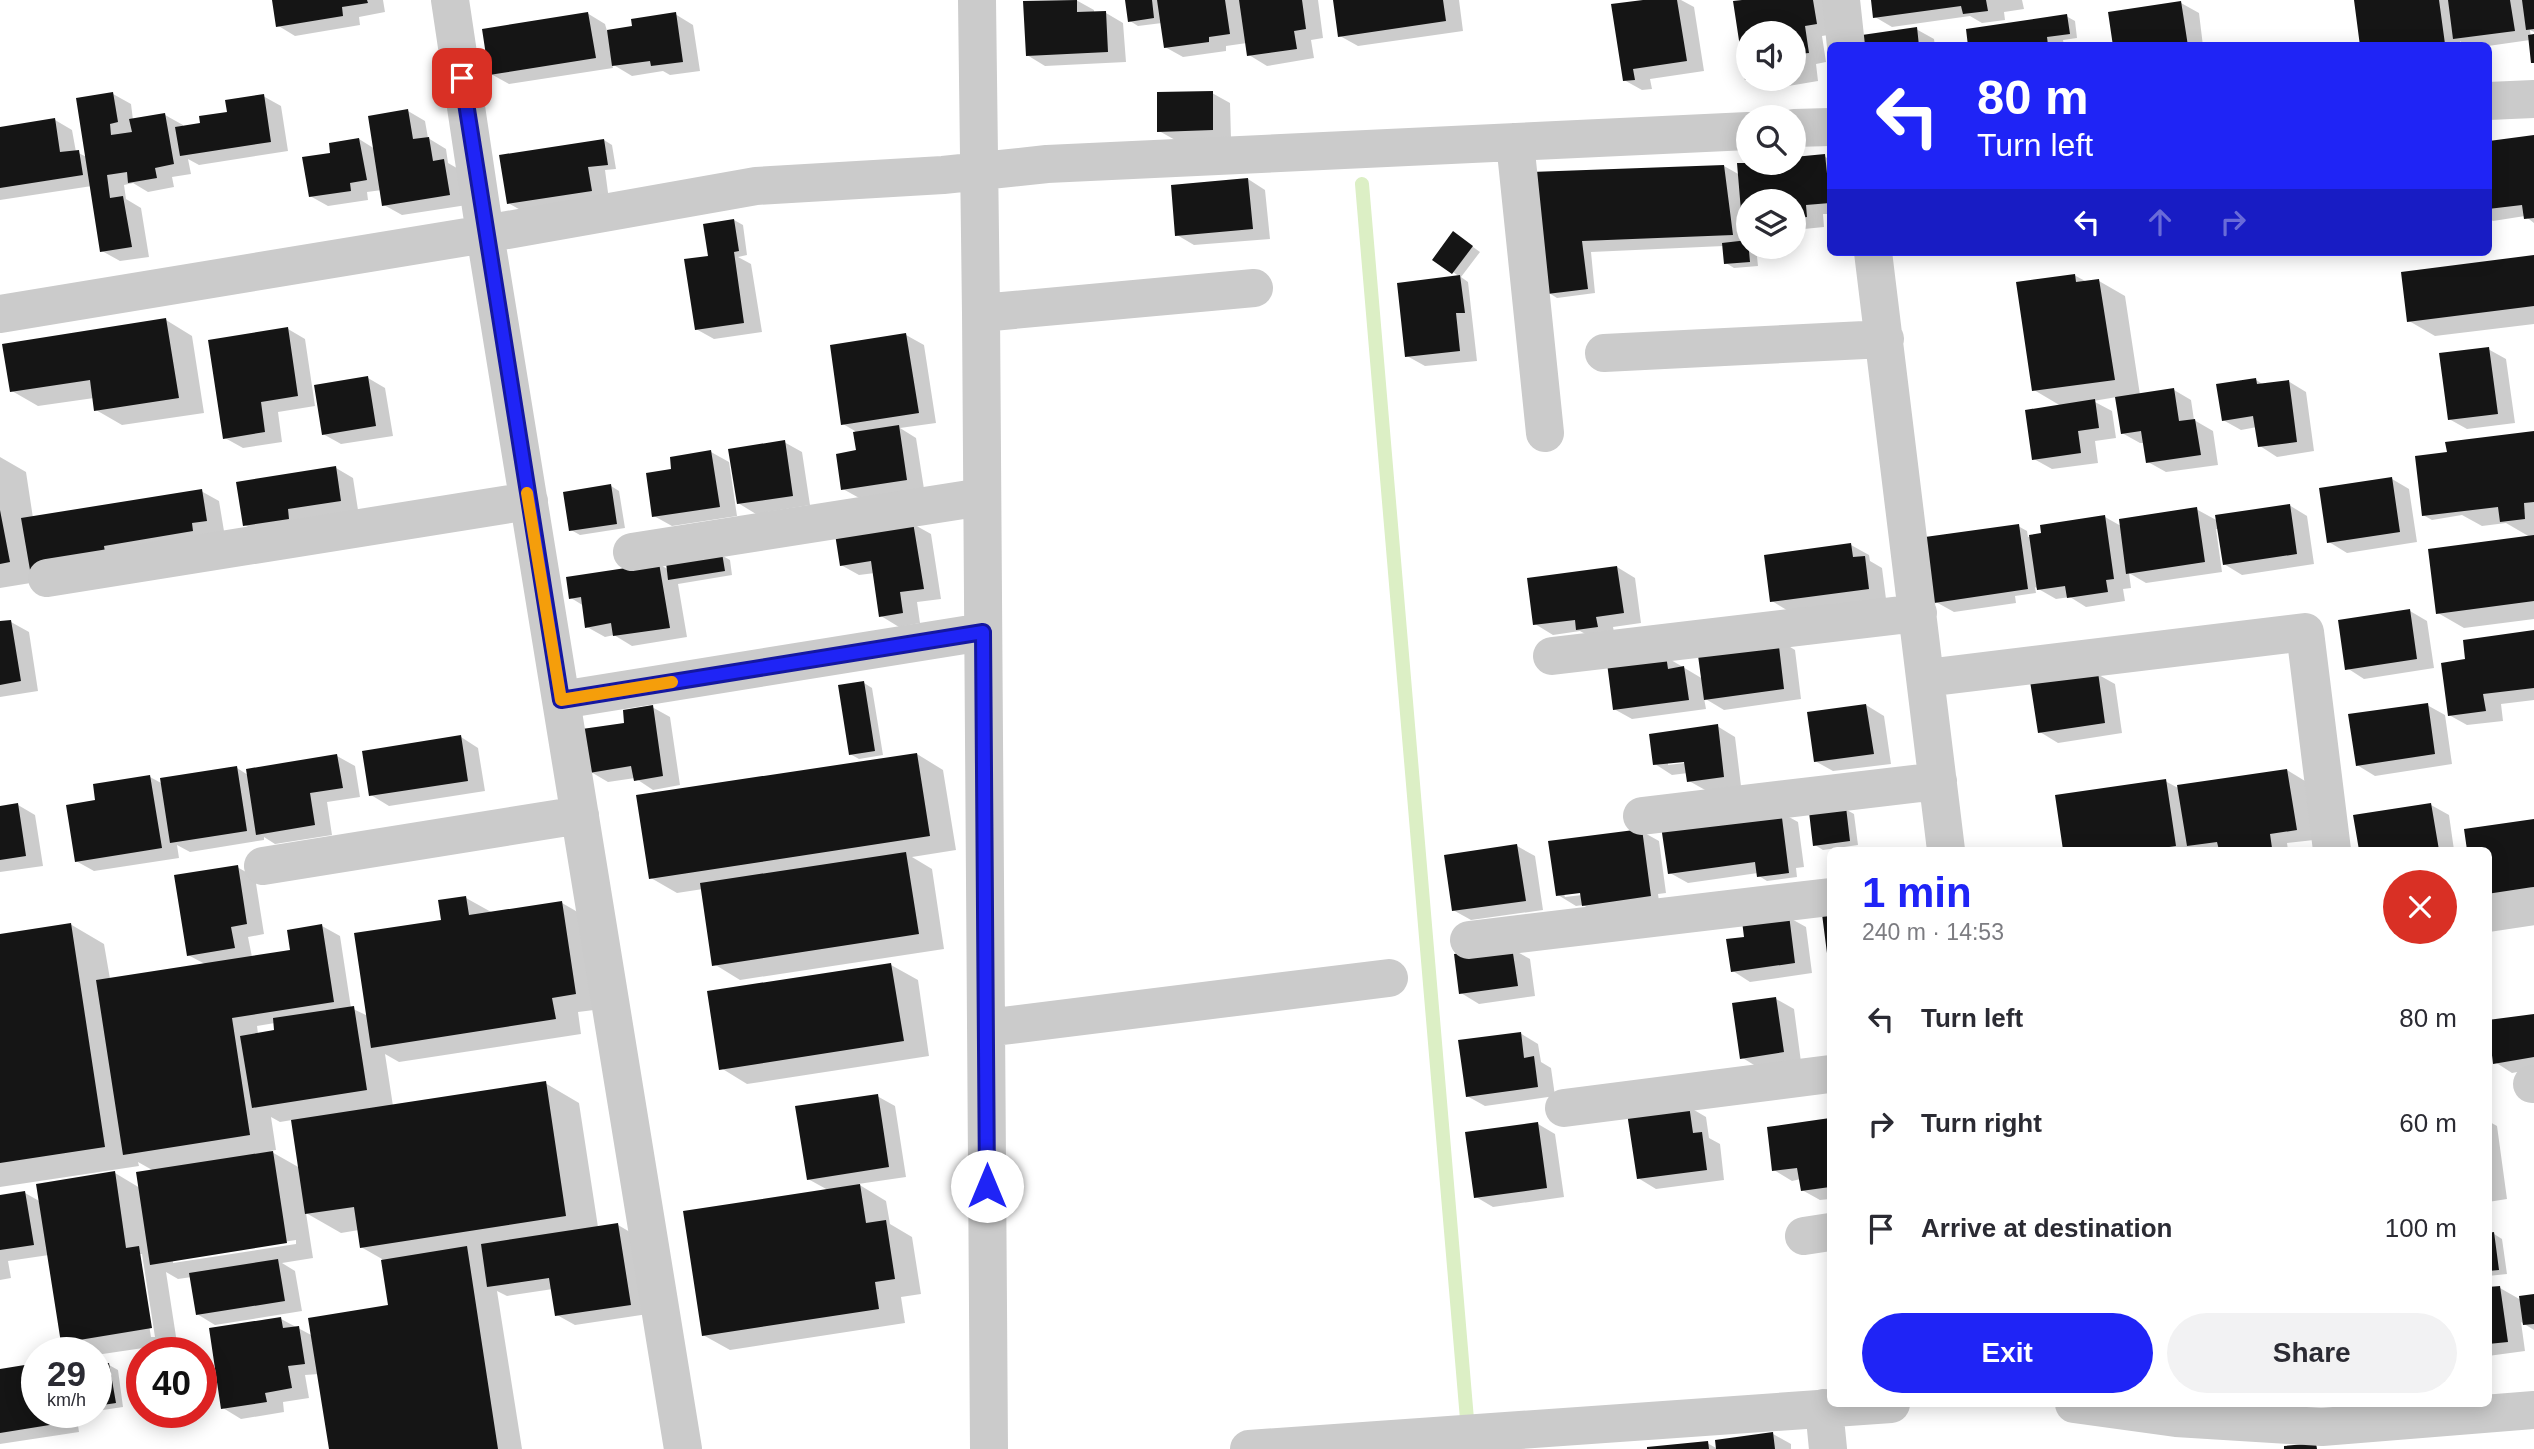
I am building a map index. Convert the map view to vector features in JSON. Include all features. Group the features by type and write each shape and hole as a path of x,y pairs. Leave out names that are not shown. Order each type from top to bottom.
{"street":[{"path":"450,0 485,234 682,1449"},
{"path":"977,0 989,1449"},
{"path":"1841,0 1846,42"},
{"path":"2492,100 2534,99"},
{"path":"1806,128 1827,127"},
{"path":"0,314 756,186 943,175 1047,164 1736,132"},
{"path":"1515,142 1545,433"},
{"path":"1874,256 1946,847"},
{"path":"981,313 1254,288"},
{"path":"1604,353 1885,340"},
{"path":"632,552 982,497"},
{"path":"47,579 529,501"},
{"path":"1552,656 1918,614"},
{"path":"561,700 983,632"},
{"path":"1926,678 2305,632 2332,847"},
{"path":"1642,816 1938,781"},
{"path":"263,866 580,815"},
{"path":"1469,940 1827,897"},
{"path":"2492,912 2534,906"},
{"path":"986,1028 1389,978"},
{"path":"1564,1108 1827,1074"},
{"path":"1249,1449 1498,1432 1602,1437 1841,1407"},
{"path":"2085,1407 2176,1433 2256,1413 2322,1427 2534,1410"},
{"path":"1824,1408 1828,1449"}],"building":[{"path":"272,0 367,0 368,3 342,7 343,16 276,27"},
{"path":"1077,0 1077,12 1106,11 1108,52 1026,56 1023,1"},
{"path":"1125,0 1152,0 1154,18 1128,22"},
{"path":"1157,0 1225,0 1230,34 1209,37 1209,42 1164,48"},
{"path":"1239,0 1302,0 1306,29 1294,31 1297,49 1247,56"},
{"path":"1333,0 1443,0 1446,21 1338,37"},
{"path":"1677,0 1687,61 1633,69 1635,80 1623,81 1611,4"},
{"path":"1813,0 1817,24 1806,26 1806,21 1736,21 1733,1"},
{"path":"1871,0 1986,0 1988,11 1963,14 1961,6 1873,18"},
{"path":"2354,0 2439,0 2445,42 2359,42"},
{"path":"2448,0 2510,0 2515,31 2453,39"},
{"path":"2522,0 2534,0 2534,29 2526,30"},
{"path":"2181,1 2187,42 2112,42 2108,12"},
{"path":"588,12 596,58 489,75 482,29"},
{"path":"676,12 683,62 651,66 650,61 612,66 607,30 632,26 631,19"},
{"path":"2067,14 2070,34 2047,37 2048,42 1968,42 1966,29"},
{"path":"1917,27 1919,42 1863,42 1862,35"},
{"path":"1806,33 1809,53 1806,53"},
{"path":"2534,34 2534,63 2531,63 2528,35"},
{"path":"1213,91 1213,130 1157,132 1157,92"},
{"path":"113,92 118,122 110,124 111,135 132,132 129,119 165,113 174,164 155,168 157,178 128,183 127,172 107,175 110,198 123,196 132,247 100,252 76,98"},
{"path":"264,94 271,142 180,156 175,127 200,123 199,116 227,112 225,100"},
{"path":"408,109 413,139 429,137 433,161 444,159 450,195 382,206 368,116"},
{"path":"55,118 60,152 79,150 83,175 0,188 0,127"},
{"path":"2534,135 2534,218 2524,219 2522,205 2492,209 2492,141"},
{"path":"359,138 367,180 350,183 351,191 309,197 302,157 330,153 329,143"},
{"path":"604,139 608,165 588,167 592,191 507,204 499,155"},
{"path":"1825,154 1827,203 1806,205 1806,189 1739,189 1738,175 1806,175 1806,156"},
{"path":"1724,165 1733,235 1582,241 1588,289 1547,294 1531,172"},
{"path":"1248,178 1253,229 1175,236 1171,185"},
{"path":"734,219 739,251 734,252 744,323 695,330 684,259 708,256 703,224"},
{"path":"1453,231 1473,246 1452,274 1432,260"},
{"path":"1736,241 1736,259 1750,259 1750,262 1724,264 1722,243"},
{"path":"2534,255 2534,306 2407,322 2401,272"},
{"path":"2075,274 2076,282 2099,279 2115,380 2032,391 2016,282"},
{"path":"1460,275 1465,313 1456,313 1460,351 1405,357 1397,283"},
{"path":"166,318 179,398 94,411 90,380 10,392 2,344"},
{"path":"288,327 298,396 261,402 265,432 223,439 208,340"},
{"path":"906,333 919,413 841,425 830,345"},
{"path":"2489,347 2498,414 2448,420 2439,353"},
{"path":"368,376 376,426 322,435 314,385"},
{"path":"2256,378 2257,384 2289,380 2297,442 2258,447 2253,416 2222,421 2216,384"},
{"path":"2174,388 2179,421 2195,419 2201,455 2146,463 2141,431 2121,434 2115,397"},
{"path":"2095,399 2099,428 2078,431 2081,453 2032,460 2025,410"},
{"path":"899,425 907,480 841,490 836,454 856,450 853,432"},
{"path":"2534,431 2534,502 2524,503 2525,519 2500,522 2498,507 2422,516 2415,456 2447,452 2445,442"},
{"path":"785,440 793,496 737,504 728,449"},
{"path":"711,450 720,507 652,517 646,473 671,469 670,457"},
{"path":"336,466 341,501 288,509 289,519 243,526 236,482"},
{"path":"2392,477 2400,532 2327,543 2319,488"},
{"path":"611,484 617,524 569,531 563,492"},
{"path":"202,489 207,521 192,523 193,531 104,546 106,558 30,570 21,518"},
{"path":"2290,504 2297,554 2223,565 2215,515"},
{"path":"2197,507 2205,562 2126,574 2119,519"},
{"path":"0,510 10,562 0,564"},
{"path":"2105,515 2114,579 2106,580 2108,592 2067,598 2065,586 2037,590 2029,535 2041,533 2040,525"},
{"path":"913,522 924,589 900,592 903,613 879,617 871,561 840,566 835,534"},
{"path":"2019,524 2028,589 1934,603 1925,537"},
{"path":"2534,535 2534,601 2436,614 2428,549"},
{"path":"1851,543 1853,557 1865,556 1869,589 1770,602 1764,555"},
{"path":"722,553 725,571 668,580 666,562"},
{"path":"659,563 670,628 613,636 611,623 585,628 581,597 569,599 566,577"},
{"path":"1617,566 1624,613 1596,617 1598,627 1576,630 1575,620 1533,625 1527,578"},
{"path":"2410,609 2417,659 2345,670 2338,620"},
{"path":"11,620 21,681 0,685 0,621"},
{"path":"2534,630 2534,688 2483,694 2486,711 2448,716 2441,663 2465,659 2463,640"},
{"path":"1778,638 1784,689 1704,700 1697,648"},
{"path":"1666,655 1668,669 1684,666 1689,700 1613,710 1607,663"},
{"path":"2098,672 2105,723 2038,733 2030,681"},
{"path":"864,681 875,751 849,755 838,685"},
{"path":"2428,703 2435,754 2356,766 2348,714"},
{"path":"1866,704 1874,754 1814,762 1807,712"},
{"path":"653,705 663,776 634,781 631,766 589,773 582,729 624,723 623,710"},
{"path":"1718,724 1724,777 1687,782 1684,762 1653,765 1649,734"},
{"path":"461,735 468,781 369,796 362,751"},
{"path":"917,753 930,836 649,879 636,795"},
{"path":"337,754 343,788 310,793 315,825 256,835 246,769"},
{"path":"237,766 247,831 170,843 160,778"},
{"path":"2287,769 2297,830 2270,834 2272,847 2218,847 2217,842 2187,846 2177,785"},
{"path":"150,775 162,848 75,862 66,805 95,800 93,784"},
{"path":"2166,779 2176,846 2063,847 2055,795"},
{"path":"18,803 26,856 0,860 0,806"},
{"path":"2431,803 2438,847 2358,847 2353,815"},
{"path":"1846,807 1850,841 1813,846 1809,812"},
{"path":"1781,810 1789,873 1757,877 1755,862 1668,874 1661,826"},
{"path":"2534,819 2534,891 2492,897 2492,847 2467,847 2464,829"},
{"path":"1642,829 1651,896 1582,906 1580,893 1556,896 1548,841"},
{"path":"1517,844 1526,901 1452,911 1444,855"},
{"path":"906,852 919,934 712,966 700,883"},
{"path":"238,865 247,924 231,927 235,948 187,956 174,875"},
{"path":"466,896 469,915 562,901 576,994 552,998 556,1019 371,1048 354,933 441,920 438,900"},
{"path":"1827,913 1827,953 1822,914"},
{"path":"1789,915 1795,963 1731,972 1726,939 1744,937 1742,921"},
{"path":"71,923 105,1147 0,1163 0,934"},
{"path":"322,924 334,1002 232,1018 250,1135 123,1155 96,980 290,950 287,930"},
{"path":"1512,947 1518,986 1459,994 1454,954"},
{"path":"891,963 904,1041 719,1070 707,991"},
{"path":"1776,997 1784,1052 1740,1059 1732,1003"},
{"path":"354,1006 367,1090 252,1108 240,1036 274,1030 273,1018"},
{"path":"2534,1014 2534,1057 2493,1064 2492,1019"},
{"path":"1521,1032 1524,1058 1534,1056 1538,1087 1466,1097 1458,1040"},
{"path":"546,1081 566,1216 360,1248 354,1207 305,1214 291,1120"},
{"path":"878,1094 889,1167 807,1180 795,1106"},
{"path":"1689,1105 1693,1133 1702,1132 1707,1170 1637,1179 1627,1113"},
{"path":"1827,1118 1827,1187 1801,1191 1797,1168 1772,1171 1767,1127"},
{"path":"1538,1122 1547,1188 1474,1198 1465,1132"},
{"path":"273,1151 287,1243 150,1265 136,1172"},
{"path":"115,1171 126,1248 139,1246 152,1328 97,1337 60,1337 36,1184"},
{"path":"860,1184 866,1223 886,1220 895,1279 875,1282 879,1309 702,1336 683,1211"},
{"path":"25,1191 34,1245 0,1250 0,1195"},
{"path":"618,1223 631,1305 555,1316 549,1278 487,1287 481,1244"},
{"path":"2494,1232 2499,1270 2492,1271"},
{"path":"467,1246 498,1449 329,1449 308,1318 388,1305 381,1260"},
{"path":"278,1259 285,1301 196,1315 189,1273"},
{"path":"2500,1286 2508,1342 2492,1344 2492,1287"},
{"path":"2534,1294 2534,1324 2523,1325 2519,1296"},
{"path":"281,1317 283,1328 299,1326 305,1364 288,1366 292,1388 265,1393 267,1402 221,1409 217,1382 217,1337 210,1337 209,1328"},
{"path":"21,1366 21,1428 31,1428 0,1433 0,1369"},
{"path":"112,1380 116,1403 112,1404"},
{"path":"1773,1432 1775,1449 1716,1449 1715,1440"},
{"path":"1708,1441 1709,1449 1647,1449 1647,1447"},
{"path":"2316,1443 2317,1449 2284,1449 2284,1446"}],"waterway":[{"path":"1362,184 1468,1431"}],"slow traffic":[{"path":"527,493 561,700 672,682"}],"route":[{"path":"462,78 561,700 983,632 987,1186"}]}
